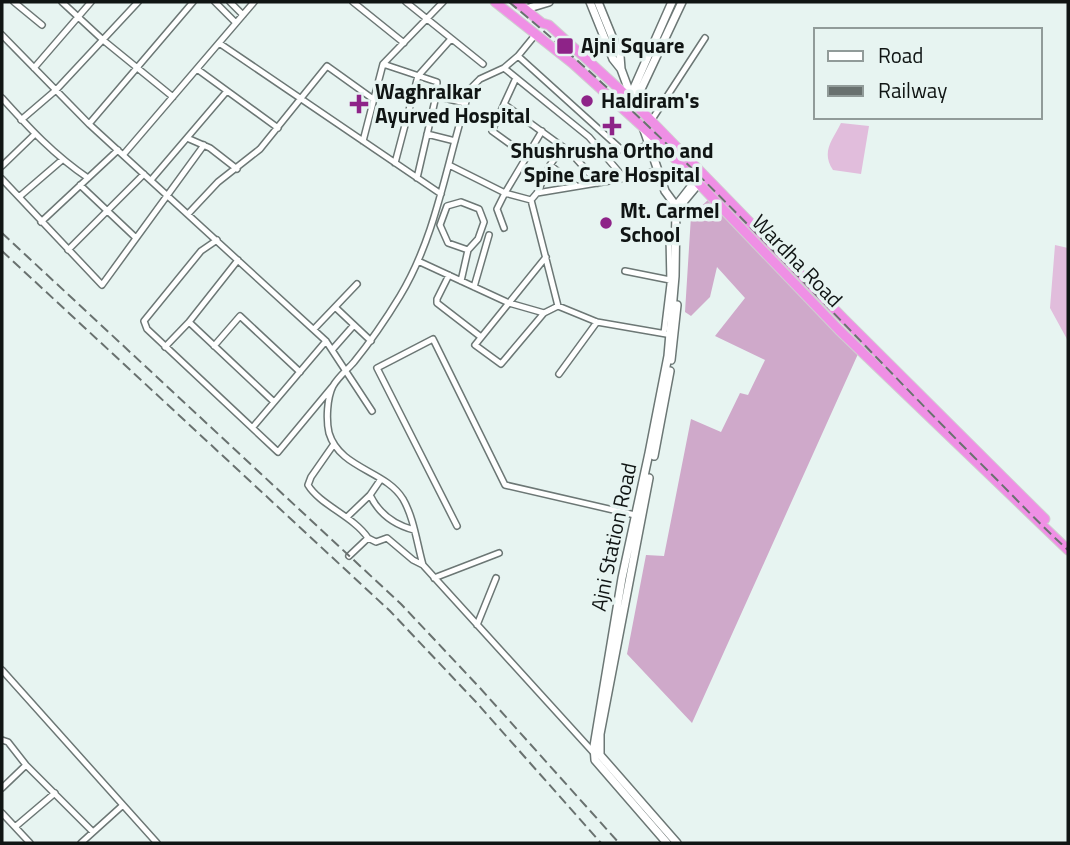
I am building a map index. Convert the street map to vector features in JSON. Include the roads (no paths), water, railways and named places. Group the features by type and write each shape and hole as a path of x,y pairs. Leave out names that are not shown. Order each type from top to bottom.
{"highway":[{"name":"Wardha Road","path":"495,2 647,124 1068,543"},
{"path":"516,2 537,19 550,25"},
{"name":"Wardha Road","path":"550,25 630,100 647,124"},
{"name":"Wardha Road","path":"700,178 839,330 1068,550"}],"main road":[{"name":"Wardha Road","path":"522,2 550,25"},
{"path":"529,8 549,2"},
{"path":"590,2 613,60 621,69"},
{"path":"639,85 672,2"},
{"path":"630,100 682,2"},
{"path":"599,4 620,56 630,100"},
{"path":"647,124 648,145 677,212 700,178"},
{"name":"Ajni Station Road","path":"598,753 596,726 661,397 679,282 677,212"},
{"path":"598,753 596,760 611,780 667,843"},
{"path":"598,753 677,843"}],"street":[{"path":"14,2 42,25"},
{"path":"62,2 103,40 173,97"},
{"path":"34,68 91,2"},
{"path":"21,120 56,90 138,2"},
{"path":"89,124 193,2"},
{"path":"215,2 235,22"},
{"path":"230,2 243,15"},
{"path":"41,222 88,178 120,153 173,97 254,2"},
{"path":"406,2 483,64"},
{"path":"363,141 383,64 443,2"},
{"path":"599,4 608,2"},
{"path":"358,3 404,44"},
{"path":"217,240 201,251 144,321 147,330 278,452 333,385 347,372 401,294 418,261 442,194 470,89 480,79 504,68 536,34"},
{"path":"2,35 89,124 326,341 372,411"},
{"path":"647,124 705,38"},
{"path":"395,163 418,76 451,39"},
{"path":"219,43 442,194"},
{"path":"518,55 623,151 628,153 648,145"},
{"path":"383,64 437,82 417,178"},
{"path":"188,215 218,182 260,149 327,66 373,99"},
{"path":"504,68 589,137 625,179"},
{"path":"197,69 278,128"},
{"path":"516,78 492,131 528,156"},
{"path":"151,180 227,91"},
{"path":"436,96 465,103"},
{"path":"2,98 34,135 62,160 88,178"},
{"path":"504,104 563,147 598,183"},
{"path":"504,228 497,209 542,131"},
{"path":"427,134 456,141"},
{"path":"2,166 34,135"},
{"path":"187,138 204,145 237,169"},
{"path":"2,179 102,285 204,145"},
{"path":"531,200 550,164 563,147"},
{"path":"19,197 62,160"},
{"path":"550,164 576,187"},
{"path":"449,165 505,193 531,200"},
{"path":"537,193 625,179 658,170"},
{"path":"68,250 144,174"},
{"path":"80,186 136,238"},
{"path":"531,200 558,306"},
{"path":"461,281 468,250 478,239 484,222 479,209 461,202 447,206 440,225 448,243 468,250"},
{"path":"436,210 444,213"},
{"path":"474,287 489,235"},
{"path":"546,257 475,345 501,364 544,313 558,306 597,322 669,334 669,236"},
{"path":"165,347 189,323 238,260"},
{"path":"418,261 509,303 544,313"},
{"path":"625,271 670,280"},
{"path":"449,275 437,303 481,337"},
{"path":"314,329 357,284"},
{"path":"335,307 370,341"},
{"path":"214,346 240,316 300,372"},
{"path":"559,374 597,322"},
{"path":"189,323 274,402"},
{"path":"332,350 354,325"},
{"path":"457,526 377,368 433,339 505,485 638,513"},
{"path":"253,427 326,341"},
{"path":"333,385 328,410 329,431 334,444 359,467 381,479 402,498 423,565"},
{"path":"334,444 308,485 361,527 368,538 376,542 387,538 423,565 598,753"},
{"path":"347,517 370,495 381,479"},
{"path":"370,495 375,506 397,526 414,530"},
{"path":"349,556 368,538"},
{"path":"434,578 499,553"},
{"path":"477,625 496,578"},
{"path":"2,670 157,843"},
{"path":"2,740 8,742 26,765 93,832"},
{"path":"2,789 26,765"},
{"path":"15,827 55,793"},
{"path":"81,843 123,805"},
{"path":"2,813 30,843"}],"railway":[{"path":"509,2 571,55 690,166 1068,550"},
{"path":"2,233 401,604 619,843"},
{"path":"2,251 390,611 476,702 601,843"}],"place":[{"name":"Ajni Square","path":"565,46"},
{"name":"Haldiram's","path":"587,101"},
{"name":"Waghralkar Ayurved Hospital","path":"359,104"},
{"name":"Shushrusha Ortho and Spine Care Hospital","path":"612,126"},
{"name":"Mt. Carmel School","path":"606,223"}]}
